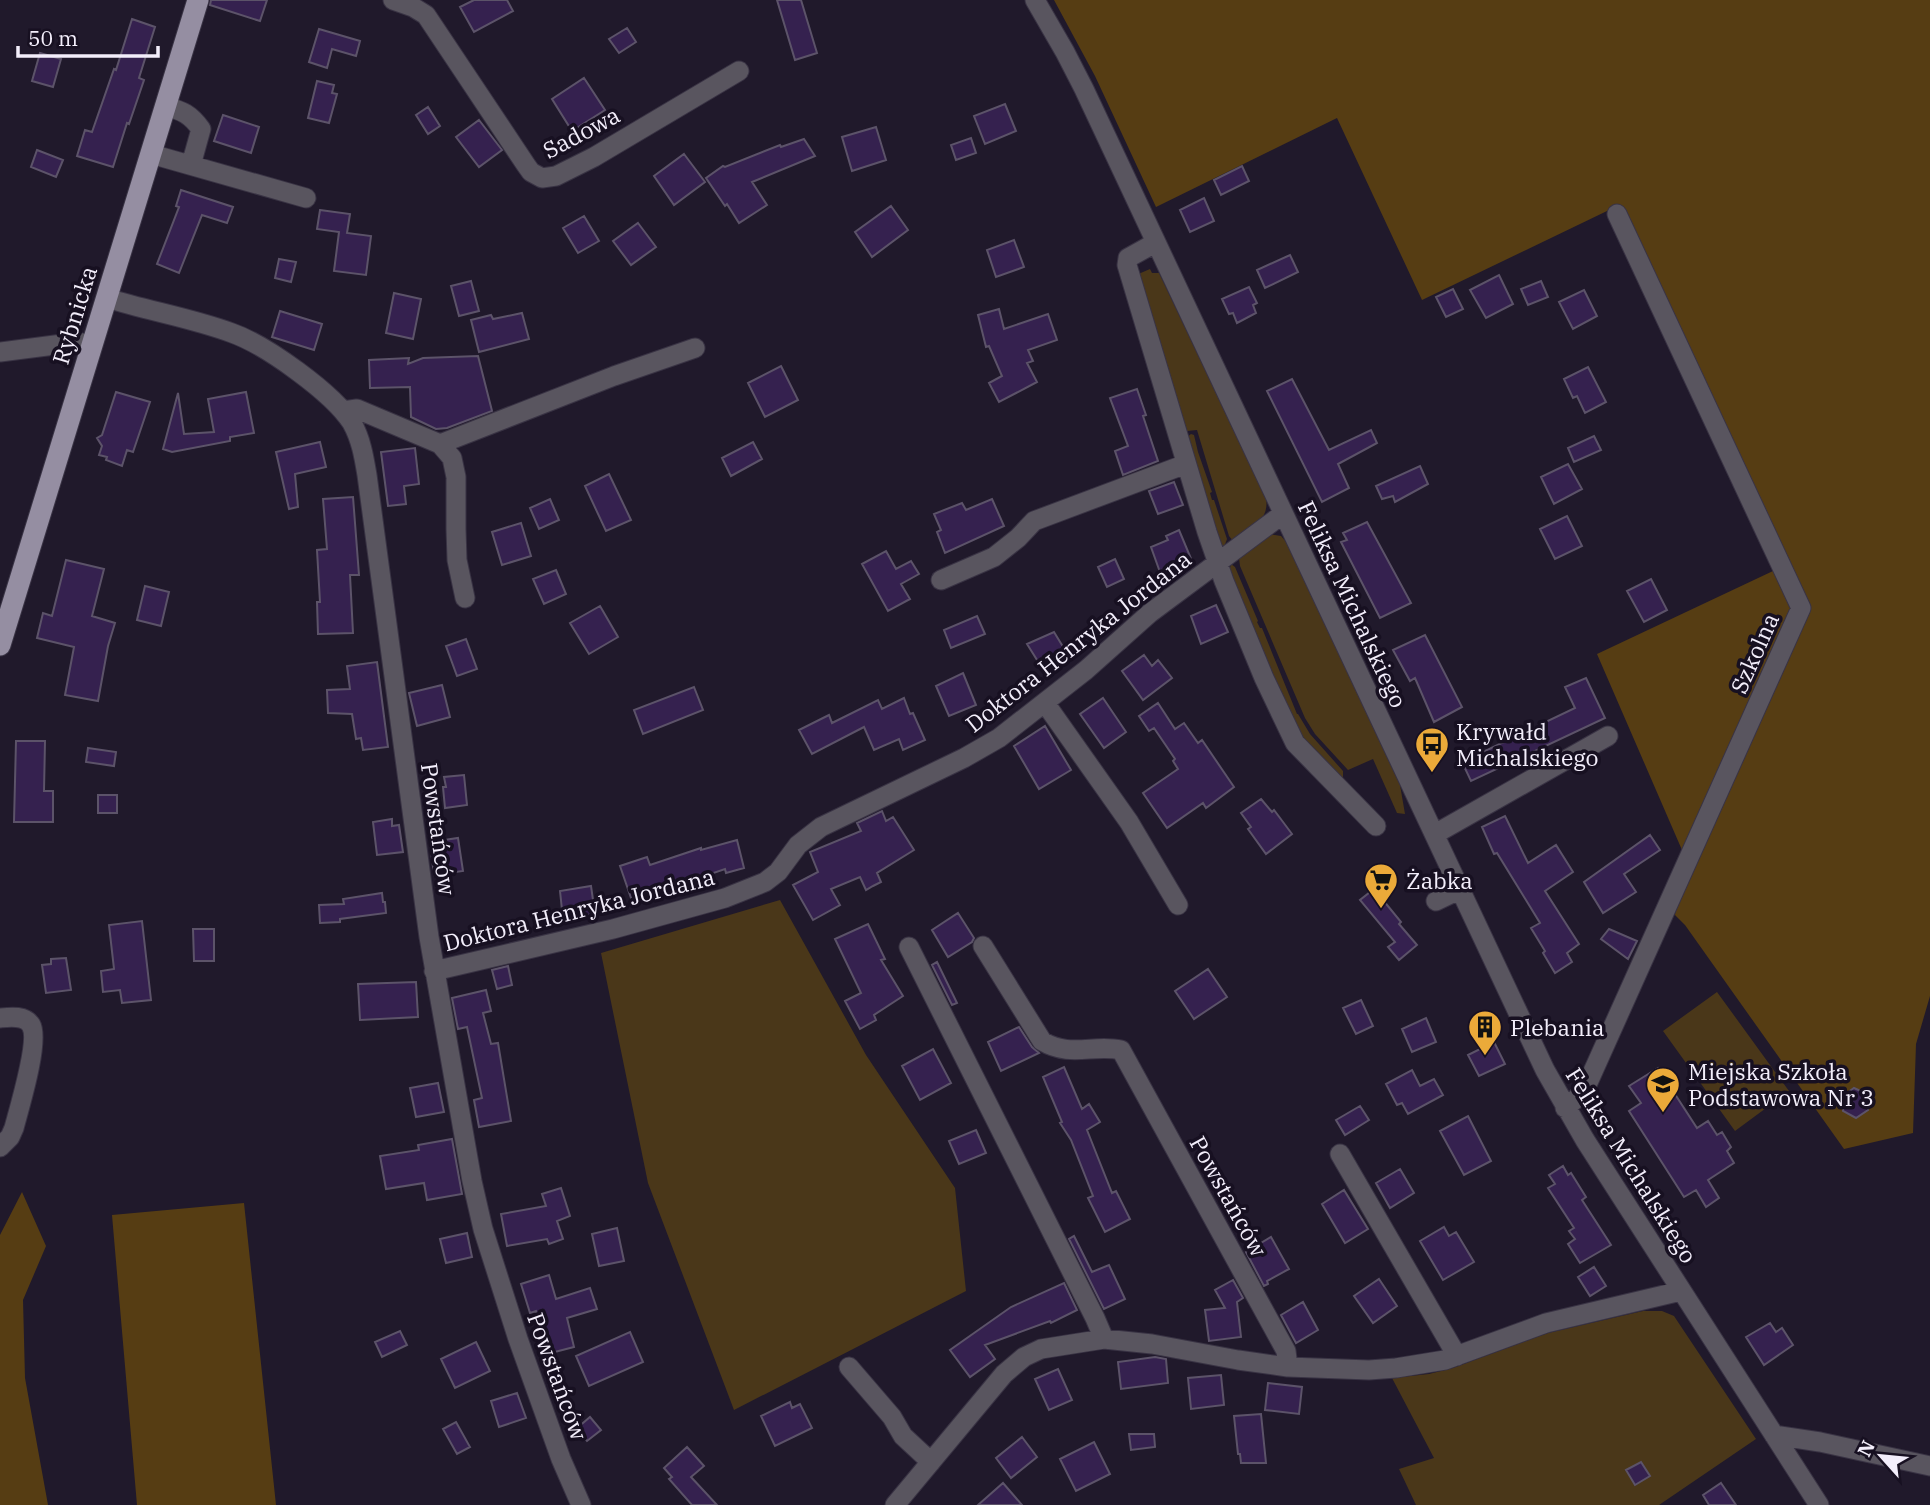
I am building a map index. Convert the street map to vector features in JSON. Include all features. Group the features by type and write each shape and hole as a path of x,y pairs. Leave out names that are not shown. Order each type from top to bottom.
{"main road":[{"name":"Rybnicka","path":"0,645 198,0"}],"street":[{"name":"Sadowa","path":"393,0 412,6 426,15 526,165 531,172 542,178 556,176 594,157 739,71"},
{"name":"Feliksa Michalskiego","path":"1035,0 1070,61 1533,1046 1565,1108 1819,1505"},
{"path":"165,106 192,117 201,129 191,165"},
{"path":"151,154 306,198"},
{"name":"Szkolna","path":"1565,1108 1586,1087 1801,608 1617,214"},
{"path":"1156,243 1128,258 1127,265 1218,564 1264,678 1295,743 1376,826"},
{"name":"Powstańców","path":"107,298 210,326 250,340 323,392 343,411 359,438 367,475 434,971 466,1155 483,1230 533,1382 581,1505"},
{"path":"0,352 78,342 92,346"},
{"path":"440,443 695,348"},
{"path":"343,411 357,409 440,443 452,458 456,467 457,560 465,598"},
{"path":"941,580 994,557 1034,521 1186,464"},
{"name":"Doktora Henryka Jordana","path":"434,971 612,929 757,887 773,877 792,851 821,827 991,743 1093,664 1150,613 1283,514"},
{"path":"1045,703 1129,822 1178,905"},
{"path":"1435,834 1608,736"},
{"path":"1436,901 1461,889"},
{"name":"Powstańców","path":"983,946 1042,1041 1058,1049 1071,1051 1109,1048 1121,1050 1286,1351 1288,1367"},
{"path":"909,947 1096,1318 1104,1339"},
{"path":"0,1018 21,1018 30,1023 33,1034 31,1057 14,1128 10,1137 0,1147"},
{"path":"1340,1154 1457,1356"},
{"path":"895,1505 994,1384 1018,1361 1041,1349 1104,1339 1152,1344 1288,1367 1384,1369 1431,1363 1537,1326 1681,1291"},
{"path":"849,1367 892,1417 904,1436 931,1462"},
{"path":"1774,1435 1930,1466"}],"shaded area":[{"path":"1054,0 1930,0 1930,996 1916,1044 1913,1133 1844,1149 1685,925 1675,915 1682,850 1597,654 1773,571 1607,211 1422,300 1337,118 1156,207 1095,76"},
{"path":"1150,269 1152,273 1159,273 1266,498 1262,519 1233,541 1229,536 1197,430 1187,431 1136,275"},
{"path":"1194,435 1212,492 1212,500 1227,539 1224,547 1220,546 1187,437"},
{"path":"1269,534 1281,536 1288,544 1400,785 1405,814 1397,813 1373,759 1348,770 1315,734 1305,718 1240,566 1239,558"},
{"path":"1231,564 1235,567 1257,622 1262,628 1297,714 1310,734 1343,771 1343,777 1340,778 1301,741 1229,571"},
{"path":"780,900 866,1055 955,1188 966,1291 734,1410 648,1183 601,953"},
{"path":"1717,992 1789,1091 1735,1131 1663,1031"},
{"path":"22,1192 46,1246 23,1300 25,1378 48,1505 0,1505 0,1235"},
{"path":"244,1203 276,1505 137,1505 112,1215"},
{"path":"1643,1311 1662,1311 1674,1316 1756,1439 1659,1505 1416,1505 1399,1469 1434,1458 1392,1378 1453,1368 1548,1333"}],"building":[{"path":"211,0 267,0 260,21 210,5"},
{"path":"474,0 507,0 513,11 474,32 460,7"},
{"path":"777,0 801,0 817,53 795,60"},
{"path":"132,19 155,27 139,78 144,80 113,167 77,156 85,130 92,132"},
{"path":"627,28 636,42 619,53 609,39"},
{"path":"319,29 360,41 356,56 332,49 327,68 309,62"},
{"path":"40,53 61,59 53,87 32,81"},
{"path":"584,78 605,110 572,131 552,99"},
{"path":"317,81 334,85 332,93 337,94 329,123 308,118"},
{"path":"1005,104 1016,131 985,144 974,116"},
{"path":"428,107 440,126 428,134 416,115"},
{"path":"223,115 259,127 251,153 214,141"},
{"path":"479,120 502,150 479,167 456,137"},
{"path":"876,127 886,160 852,171 842,137"},
{"path":"971,138 976,153 956,160 951,145"},
{"path":"804,139 815,156 752,182 767,205 739,223 706,178 723,166"},
{"path":"37,150 63,160 56,177 31,167"},
{"path":"684,154 705,182 674,205 654,176"},
{"path":"1242,166 1249,181 1221,195 1214,180"},
{"path":"181,190 233,207 227,223 202,215 179,273 157,264 179,207 176,206"},
{"path":"1204,198 1214,221 1190,232 1180,210"},
{"path":"891,206 908,230 872,257 855,232"},
{"path":"320,210 350,214 347,233 371,236 366,275 334,271 339,232 317,229"},
{"path":"584,216 599,241 578,253 563,228"},
{"path":"638,223 656,247 631,265 613,241"},
{"path":"1014,240 1024,267 996,277 987,250"},
{"path":"1290,255 1298,272 1265,288 1257,270"},
{"path":"279,259 296,262 291,282 275,278"},
{"path":"1499,275 1513,304 1486,318 1470,290"},
{"path":"471,281 479,311 459,316 451,286"},
{"path":"1541,281 1548,297 1528,305 1521,289"},
{"path":"1249,287 1257,303 1253,305 1256,313 1237,323 1222,299"},
{"path":"1453,289 1463,309 1446,317 1436,297"},
{"path":"1584,290 1597,316 1573,329 1559,302"},
{"path":"394,293 421,299 413,339 386,333"},
{"path":"999,309 1004,329 1048,314 1057,340 1028,350 1033,361 1027,363 1037,382 999,402 989,383 1002,376 989,346 986,347 978,315"},
{"path":"280,311 322,324 314,350 272,337"},
{"path":"522,313 529,339 479,352 471,320 491,315 493,319"},
{"path":"478,356 492,411 447,428 436,429 411,417 410,387 370,388 369,360 409,358 408,364 423,358"},
{"path":"781,366 798,400 765,417 748,383"},
{"path":"1588,367 1606,402 1585,413 1577,396 1573,398 1564,379"},
{"path":"1292,379 1329,450 1371,430 1377,443 1338,464 1349,488 1322,502 1267,391"},
{"path":"1137,389 1158,461 1123,475 1115,451 1128,446 1110,398"},
{"path":"116,392 150,402 133,452 127,450 122,466 99,455 102,446 97,438 102,435"},
{"path":"246,392 254,433 230,437 230,441 172,452 163,449 178,393 184,434 214,432 208,399"},
{"path":"1594,436 1601,450 1574,462 1568,448"},
{"path":"320,442 326,467 295,474 298,507 289,509 276,452"},
{"path":"753,442 762,459 731,476 722,458"},
{"path":"415,448 419,484 404,486 406,504 388,506 381,452"},
{"path":"1568,464 1582,489 1554,504 1541,477"},
{"path":"1420,466 1428,484 1395,502 1393,496 1382,499 1376,486"},
{"path":"609,474 631,520 606,531 585,486"},
{"path":"1174,482 1183,505 1158,514 1149,491"},
{"path":"353,497 359,575 350,575 353,633 318,634 317,602 320,602 317,550 327,549 323,499"},
{"path":"550,499 559,520 539,529 530,508"},
{"path":"992,499 1004,526 945,553 937,532 941,530 934,514 962,503 966,510"},
{"path":"1567,516 1582,546 1555,559 1540,529"},
{"path":"1367,522 1411,603 1380,618 1341,542 1347,540 1343,533"},
{"path":"521,523 531,556 502,565 492,532"},
{"path":"1179,530 1192,561 1161,575 1151,547 1168,540 1166,536"},
{"path":"886,551 896,569 911,561 919,574 901,584 910,599 888,611 862,564"},
{"path":"1115,559 1124,579 1107,587 1098,567"},
{"path":"66,560 104,569 92,616 115,623 98,701 65,695 74,647 37,638 43,613 52,616"},
{"path":"556,570 566,594 544,604 533,579"},
{"path":"1651,579 1667,610 1644,622 1627,591"},
{"path":"145,586 169,592 161,626 137,620"},
{"path":"1216,605 1228,632 1201,644 1191,616"},
{"path":"600,606 618,637 589,654 570,623"},
{"path":"977,616 985,634 951,648 944,630"},
{"path":"1054,632 1068,655 1044,671 1027,644"},
{"path":"1425,635 1462,707 1434,722 1415,678 1410,681 1393,650"},
{"path":"466,639 477,669 457,676 446,646"},
{"path":"1144,655 1152,666 1158,660 1172,678 1143,700 1122,671"},
{"path":"377,662 388,747 363,750 361,738 356,739 352,714 328,713 327,690 350,689 347,666"},
{"path":"963,673 976,705 949,716 936,686"},
{"path":"1586,678 1605,718 1471,781 1462,762 1575,708 1565,687"},
{"path":"442,685 450,717 417,726 409,693"},
{"path":"694,687 703,710 643,734 634,710"},
{"path":"904,698 925,740 903,750 899,739 874,750 864,727 812,754 799,730 829,715 832,723 878,700 882,709"},
{"path":"1103,698 1126,732 1104,748 1080,714"},
{"path":"1158,703 1175,729 1184,723 1198,743 1202,740 1234,787 1206,808 1203,803 1167,828 1143,793 1178,769 1173,761 1175,759 1154,728 1149,731 1139,716"},
{"path":"1045,726 1071,770 1039,789 1014,746"},
{"path":"16,741 45,741 44,791 53,791 53,822 14,822"},
{"path":"88,748 116,752 114,766 86,762"},
{"path":"464,775 467,805 445,808 444,777"},
{"path":"98,795 117,795 117,813 98,813"},
{"path":"1261,799 1272,812 1274,810 1292,834 1266,854 1248,829 1251,827 1241,813"},
{"path":"882,811 886,821 893,817 914,850 877,873 881,882 866,890 860,877 831,889 840,905 813,920 793,885 818,872 810,852 861,831 857,823"},
{"path":"1505,816 1528,863 1556,845 1573,872 1545,891 1579,944 1567,953 1572,962 1555,973 1531,928 1540,923 1497,853 1494,854 1482,827"},
{"path":"392,819 392,826 399,825 403,852 377,855 373,822"},
{"path":"1650,835 1660,850 1624,874 1636,892 1603,913 1584,882"},
{"path":"458,838 463,871 434,875 430,842"},
{"path":"737,840 744,868 726,873 725,869 631,898 620,866 647,857 650,865 701,848"},
{"path":"591,886 595,914 563,919 560,891"},
{"path":"1374,889 1417,945 1399,960 1388,947 1395,942 1360,900"},
{"path":"382,893 386,913 320,923 319,905 344,904 343,899"},
{"path":"958,913 974,938 948,957 932,930"},
{"path":"142,921 151,1000 122,1003 120,990 103,992 101,971 114,969 109,925"},
{"path":"868,924 885,959 881,960 903,996 874,1015 876,1020 860,1029 845,1001 861,993 835,939"},
{"path":"193,929 214,929 214,961 194,961"},
{"path":"1609,929 1637,941 1628,959 1601,939"},
{"path":"66,958 71,990 46,993 42,965 51,964 51,959"},
{"path":"937,962 957,1003 952,1005 932,965"},
{"path":"508,966 512,985 497,989 492,970"},
{"path":"1208,969 1227,997 1194,1019 1175,991"},
{"path":"416,982 418,1017 360,1020 358,984"},
{"path":"486,990 491,1011 483,1013 491,1044 498,1043 511,1121 479,1127 474,1100 482,1098 467,1027 458,1029 452,998"},
{"path":"1361,1000 1373,1026 1356,1034 1343,1008"},
{"path":"1426,1018 1436,1042 1412,1052 1402,1029"},
{"path":"1019,1027 1039,1053 1001,1071 988,1042"},
{"name":"Plebania","path":"1494,1042 1505,1064 1479,1076 1468,1055"},
{"path":"933,1049 951,1083 920,1100 902,1066"},
{"path":"1064,1067 1082,1109 1089,1104 1100,1122 1087,1130 1112,1193 1116,1191 1130,1219 1105,1232 1088,1198 1093,1196 1071,1140 1060,1123 1062,1122 1043,1077"},
{"path":"1658,1068 1697,1128 1708,1121 1717,1135 1722,1132 1731,1147 1727,1151 1734,1163 1708,1180 1719,1198 1706,1207 1696,1190 1684,1197 1629,1111 1641,1103 1629,1086"},
{"path":"1412,1070 1420,1086 1434,1079 1443,1095 1408,1114 1402,1103 1397,1105 1386,1084"},
{"path":"438,1083 444,1112 416,1117 410,1088"},
{"path":"1854,1088 1867,1094 1868,1110 1856,1118 1843,1111 1843,1096"},
{"path":"1360,1106 1369,1120 1345,1135 1336,1120"},
{"path":"1468,1116 1491,1161 1464,1175 1440,1131"},
{"path":"976,1130 986,1153 959,1164 949,1141"},
{"path":"452,1139 462,1194 427,1200 424,1183 386,1189 380,1156 419,1150 418,1145"},
{"path":"1563,1166 1568,1175 1571,1173 1586,1197 1582,1200 1611,1245 1580,1263 1568,1244 1575,1239 1569,1231 1574,1228 1548,1188 1555,1184 1549,1175"},
{"path":"1400,1169 1414,1193 1390,1208 1376,1183"},
{"path":"561,1188 570,1216 557,1221 563,1239 549,1244 547,1239 507,1246 501,1214 546,1206 542,1194"},
{"path":"1344,1190 1368,1229 1345,1243 1322,1204"},
{"path":"1444,1227 1449,1236 1456,1232 1474,1262 1443,1280 1420,1241"},
{"path":"617,1228 624,1261 599,1266 592,1234"},
{"path":"467,1233 472,1257 446,1263 440,1239"},
{"path":"1074,1236 1092,1272 1109,1265 1125,1299 1104,1309 1069,1239"},
{"path":"1271,1237 1289,1269 1267,1281 1268,1284 1264,1286 1246,1252"},
{"path":"1594,1267 1606,1286 1590,1296 1578,1277"},
{"path":"549,1275 556,1299 590,1288 597,1309 567,1318 574,1347 547,1354 536,1311 530,1313 521,1284"},
{"path":"1379,1279 1397,1306 1373,1323 1354,1296"},
{"path":"1233,1280 1243,1298 1237,1302 1241,1337 1209,1341 1205,1310 1225,1308 1215,1290"},
{"path":"1064,1283 1077,1310 1051,1323 1050,1321 985,1345 995,1359 970,1377 950,1350 1011,1307"},
{"path":"1303,1302 1318,1330 1296,1343 1281,1315"},
{"path":"1770,1323 1776,1332 1782,1328 1793,1345 1764,1365 1746,1337"},
{"path":"400,1331 407,1345 382,1357 375,1342"},
{"path":"630,1332 643,1362 589,1386 576,1356"},
{"path":"476,1342 490,1371 455,1388 441,1359"},
{"path":"1155,1357 1166,1359 1168,1383 1121,1389 1118,1362"},
{"path":"1058,1369 1072,1400 1049,1410 1035,1379"},
{"path":"1221,1375 1224,1405 1191,1409 1188,1378"},
{"path":"1268,1383 1302,1387 1299,1414 1265,1410"},
{"path":"517,1393 526,1418 499,1427 491,1401"},
{"path":"790,1402 792,1408 800,1404 812,1428 775,1446 761,1416"},
{"path":"1261,1414 1266,1463 1241,1463 1234,1416"},
{"path":"590,1417 601,1430 587,1441 576,1429"},
{"path":"456,1422 470,1447 457,1454 443,1429"},
{"path":"1129,1434 1154,1434 1155,1447 1131,1450"},
{"path":"1022,1437 1037,1457 1011,1478 996,1458"},
{"path":"1094,1442 1110,1474 1076,1491 1060,1459"},
{"path":"687,1447 704,1466 691,1477 717,1505 692,1505 669,1479 672,1477 664,1468"},
{"path":"1641,1462 1650,1476 1635,1485 1626,1470"},
{"path":"1003,1483 1022,1505 978,1505"},
{"path":"1721,1483 1736,1505 1709,1505 1703,1495"}],"place":[{"name":"Krywałd Michalskiego","path":"1432,774"},
{"name":"Żabka","path":"1381,910"},
{"name":"Plebania","path":"1485,1057"},
{"name":"Miejska Szkoła Podstawowa Nr 3","path":"1663,1114"}]}
